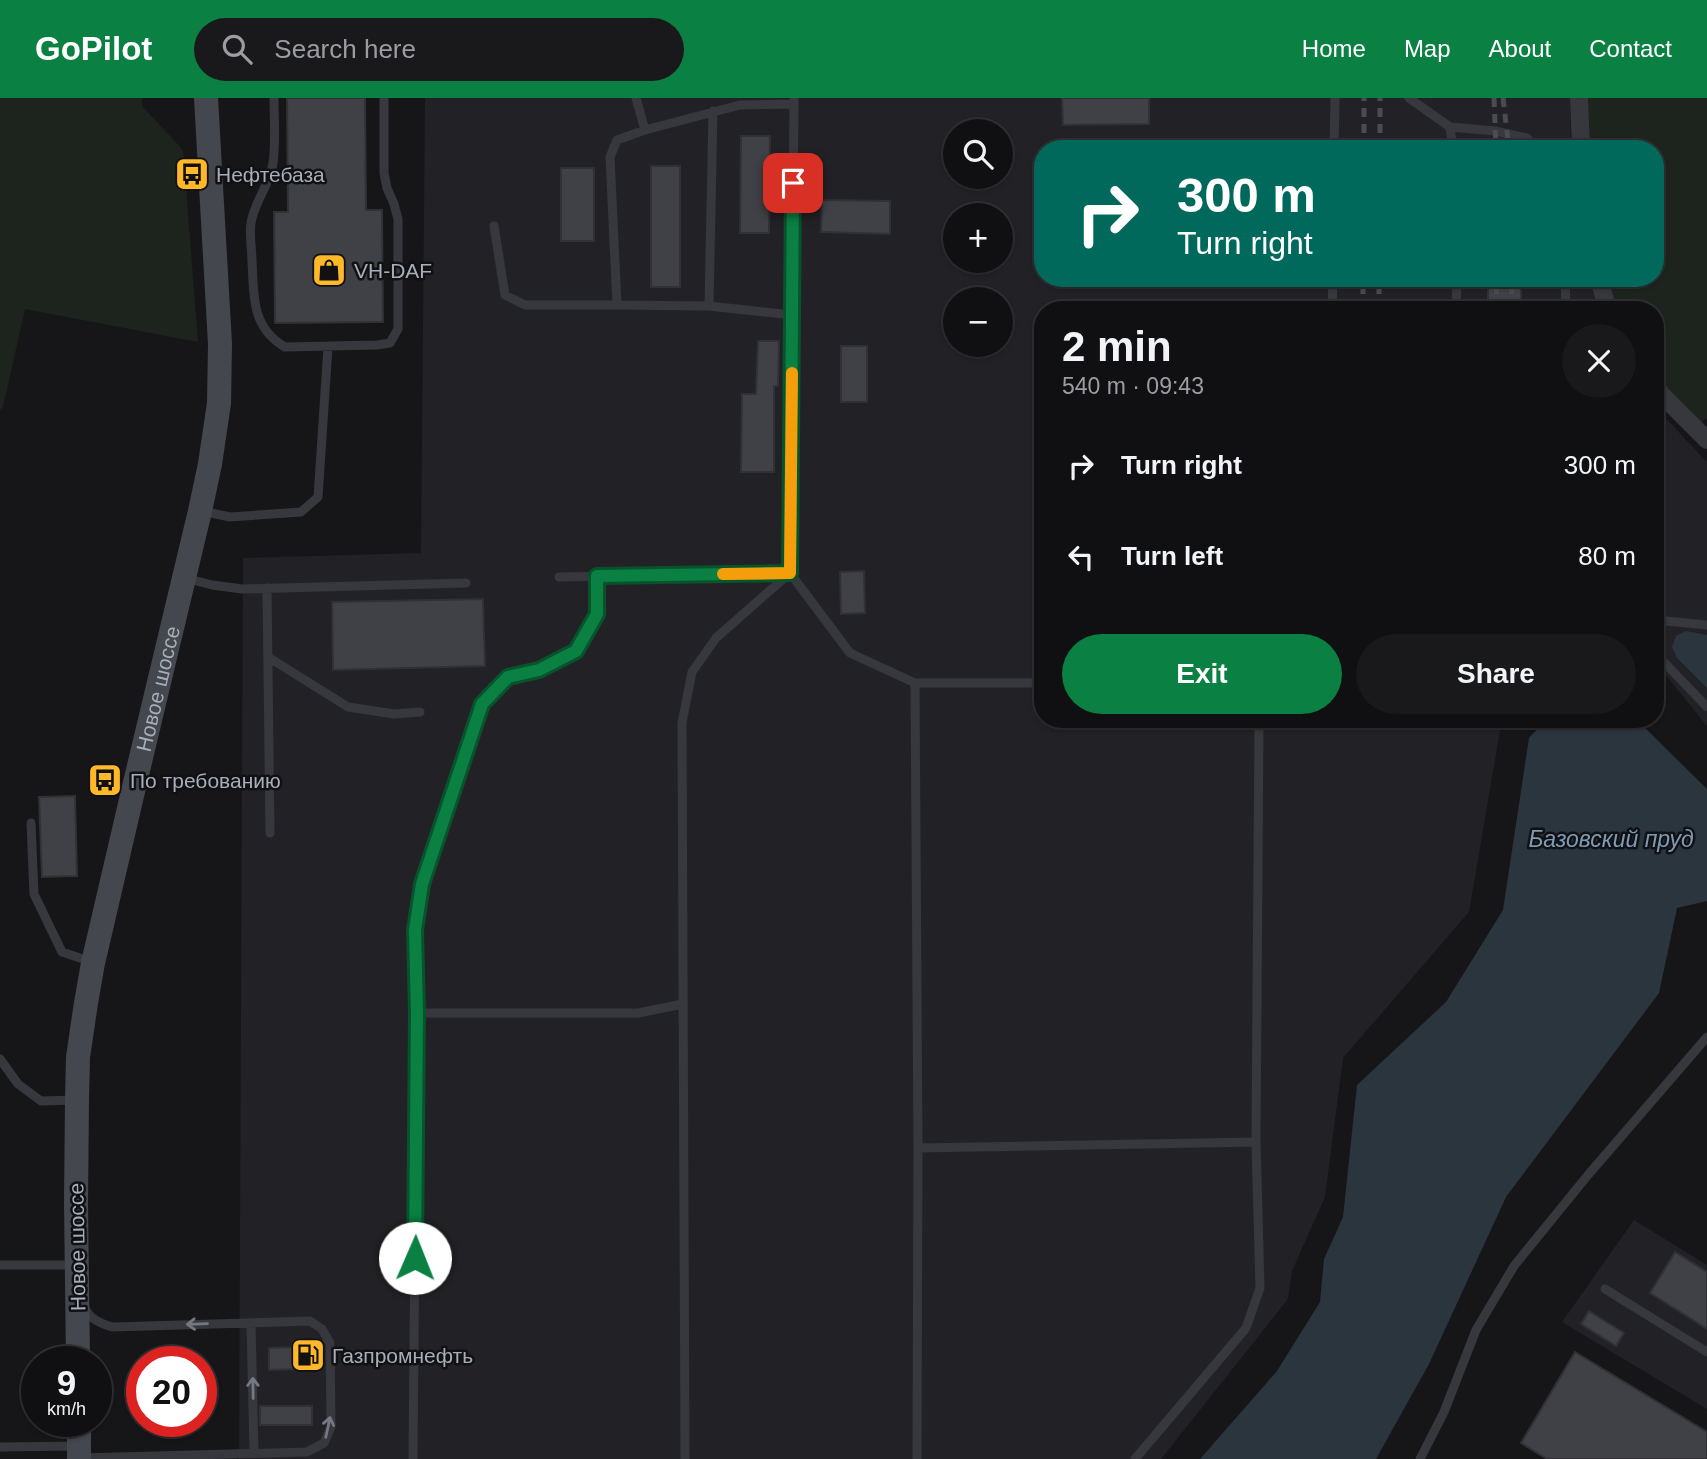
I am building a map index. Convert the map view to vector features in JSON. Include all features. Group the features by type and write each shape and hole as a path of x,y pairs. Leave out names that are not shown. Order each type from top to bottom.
{"main road":[{"name":"Новое шоссе","path":"78,1346 78,1057 93,963 200,511 219,403 220,344 206,98"}],"street":[{"path":"1579,98 1581,140"},
{"path":"1664,397 1707,440"}],"lane":[{"path":"274,98 273,164 251,224 254,302 259,320 272,340 285,347 390,343 398,329 398,219 384,173 384,98"},
{"path":"636,98 645,130"},
{"path":"1334,140 1335,98"},
{"path":"1409,98 1450,127 1495,131 1529,140"},
{"path":"617,304 610,157 617,140 740,105 794,101 790,573 850,653 915,683 1034,683"},
{"path":"709,306 713,111"},
{"path":"1450,127 1452,140"},
{"path":"494,226 505,295 525,305 709,306 792,315"},
{"path":"200,511 230,517 302,512 318,497 328,346"},
{"path":"559,577 790,573"},
{"path":"685,1459 682,723 692,672 716,638 790,573"},
{"path":"413,1459 417,1013 415,930 422,884 482,704 508,677 539,670 576,651 597,614 597,576"},
{"path":"184,578 242,589 466,583"},
{"path":"267,588 270,833"},
{"path":"1664,621 1707,625"},
{"path":"268,657 348,707 394,713 420,712"},
{"path":"1664,662 1707,708"},
{"path":"915,683 917,1459"},
{"path":"1135,1459 1246,1328 1260,1288 1256,1142 1259,728"},
{"path":"31,823 34,894 62,952 93,963"},
{"path":"417,1013 638,1013 683,1004"},
{"path":"1420,1459 1444,1412 1476,1330 1514,1266 1707,1037"},
{"path":"0,1059 18,1084 41,1101 77,1100"},
{"path":"918,1148 1256,1142"},
{"path":"0,1265 77,1274 86,1311 96,1321 112,1327 310,1321 322,1329 330,1343 331,1427 324,1443 307,1452 105,1458 0,1447"},
{"path":"1605,1289 1707,1352"},
{"path":"251,1323 254,1452"}],"shaded area":[{"path":"0,98 142,98 142,106 183,150 198,342 25,309 3,407 0,410"},
{"path":"425,98 1570,98 1571,140 1034,140 1034,287 1595,287 1598,301 1034,301 1034,728 1500,728 1469,912 1343,1058 1325,1197 1292,1271 1288,1299 1161,1459 239,1459 243,558 421,553"},
{"path":"1580,98 1707,98 1707,418 1701,423 1664,386 1664,301 1609,301 1605,287 1664,287 1664,140 1582,140"},
{"path":"1664,416 1707,462 1707,726 1664,673"},
{"path":"1634,1220 1707,1265 1707,1409 1562,1322"}],"water":[{"path":"1686,631 1707,635 1707,688 1677,658 1672,647 1676,636"},
{"name":"Базовский пруд","path":"1538,728 1645,728 1707,789 1707,901 1677,908 1659,993 1506,1197 1429,1364 1376,1459 1200,1459 1277,1371 1320,1302 1324,1259 1343,1217 1357,1085 1446,1002 1503,910 1529,738"}],"building":[{"path":"287,98 365,98 366,210 382,210 383,322 275,323 274,212 288,212"},
{"path":"1062,98 1149,98 1149,124 1063,125"},
{"path":"741,136 770,136 769,233 740,233"},
{"path":"651,166 680,166 680,287 651,287"},
{"path":"561,168 594,168 594,241 561,241"},
{"path":"822,200 890,201 890,234 821,232"},
{"path":"1488,287 1521,287 1521,301 1488,301"},
{"path":"758,341 779,341 778,386 774,386 774,472 741,472 742,394 756,394"},
{"path":"841,346 867,346 867,402 841,402"},
{"path":"864,571 865,613 841,614 840,572"},
{"path":"483,599 485,666 333,670 332,602"},
{"path":"75,796 77,876 42,877 39,797"},
{"path":"1675,1252 1707,1272 1707,1329 1650,1293"},
{"path":"1589,1311 1624,1333 1616,1346 1581,1324"},
{"path":"305,1347 305,1369 269,1370 269,1348"},
{"path":"1575,1352 1707,1432 1707,1459 1547,1459 1521,1443"},
{"path":"260,1406 312,1406 312,1425 260,1425"}],"railway":[{"path":"1364,98 1364,140"},
{"path":"1380,98 1380,140"},
{"path":"1494,98 1496,140"},
{"path":"1503,98 1508,140"},
{"path":"1363,287 1363,301"},
{"path":"1379,287 1379,301"},
{"path":"1496,301 1497,287"},
{"path":"1511,301 1512,287"}],"slow traffic":[{"path":"723,574 790,573 792,373"}],"place":[{"name":"Нефтебаза","path":"192,174"},
{"name":"VH-DAF","path":"329,270"},
{"name":"По требованию","path":"105,780"},
{"name":"Газпромнефть","path":"308,1355"}],"route":[{"path":"415,1258 415,930 422,884 482,704 508,677 539,670 576,651 597,614 597,576 790,573 793,183"}]}
